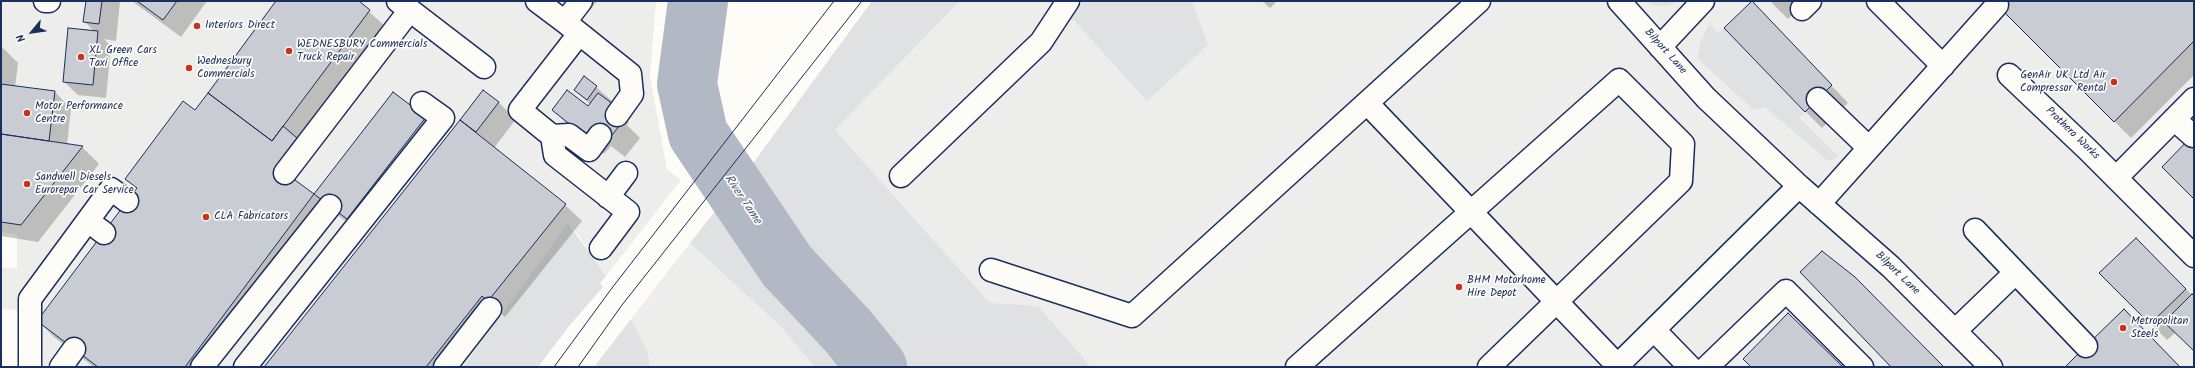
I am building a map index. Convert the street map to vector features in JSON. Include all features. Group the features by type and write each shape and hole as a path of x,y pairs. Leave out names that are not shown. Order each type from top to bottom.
{"street":[{"path":"537,1 630,74 632,94 617,114"},
{"path":"581,1 572,28 520,110 552,136 555,155 628,212 601,248"},
{"path":"901,176 1041,42 1068,1"},
{"path":"991,270 1132,316 1479,1"},
{"name":"Bilport Lane","path":"1620,1 1706,98 1799,186 1891,267 1991,367"},
{"path":"1660,47 1703,1"},
{"path":"1878,1 1943,66"},
{"path":"286,173 404,5 484,67"},
{"path":"1819,204 1997,5"},
{"name":"Prothero Works","path":"2009,75 2116,178 2194,256"},
{"path":"1297,367 1619,80 1683,144 1681,181 1489,367"},
{"path":"1818,99 1869,148"},
{"path":"2116,178 2194,99"},
{"path":"245,367 334,266 442,118 422,103"},
{"path":"1367,103 1617,366 1799,186"},
{"path":"2174,119 2193,136"},
{"path":"552,136 568,135 589,150 600,135"},
{"path":"608,196 626,173"},
{"path":"30,367 30,299 96,227 112,189 127,201"},
{"path":"202,367 330,206"},
{"path":"1975,230 2086,346"},
{"path":"1955,331 2015,272"},
{"path":"1715,364 1786,290 1862,367"},
{"path":"445,367 490,309"},
{"path":"1654,330 1690,367"},
{"path":"61,367 74,349"}],"shaded area":[{"path":"1,1 656,1 650,77 667,169 681,180 606,276 577,233 568,223 463,367 18,367 18,310 1,309 1,267 17,269 17,235 1,232"},
{"path":"872,1 960,1 835,130 990,303 1038,306 1091,367 815,367 779,325 690,243 751,166"},
{"path":"960,1 2194,1 2194,367 1028,367 990,303 835,130"},
{"path":"1083,1 1192,1 1208,45 1147,101 1071,17"},
{"path":"1647,1 1680,1 1666,6 1651,5"},
{"path":"1709,24 1718,33 1724,28 1805,112 1799,118 1839,157 1828,161 1765,107 1754,110 1698,59 1700,44"},
{"path":"568,223 606,276 600,283 603,287 570,325 538,367 463,367"},
{"path":"690,243 779,325 815,367 650,367 648,352 631,319"},
{"path":"631,319 648,352 650,367 594,367"}],"building":[{"path":"86,1 102,1 99,24 83,22"},
{"path":"137,1 177,1 163,20"},
{"name":"WEDNESBURY Commercials Truck Repair","path":"276,1 359,1 370,10 272,141 208,93"},
{"path":"1752,1 1832,85 1805,112 1724,28"},
{"name":"GenAir UK Ltd Air Compressor Rental","path":"1993,1 2194,1 2194,41 2114,122"},
{"name":"XL Green Cars Taxi Office","path":"68,28 98,31 93,85 63,82"},
{"path":"584,76 597,86 587,100 574,90"},
{"name":"Motor Performance Centre","path":"1,84 55,91 49,141 1,134"},
{"path":"483,90 499,102 476,132 460,120"},
{"path":"567,90 588,106 598,93 613,104 624,120 608,140 587,138 552,110"},
{"path":"393,92 426,117 347,219 314,194"},
{"name":"CLA Fabricators","path":"208,93 272,141 283,126 297,138 276,166 314,194 185,367 98,367 37,321 137,188 125,179 183,101 195,110"},
{"path":"460,120 566,204 488,301 482,296 426,367 264,367"},
{"name":"Sandwell Diesels Eurorepar Car Service","path":"1,134 83,146 21,225 1,222"},
{"path":"2194,134 2194,199 2162,167"},
{"path":"2136,238 2186,289 2150,324 2099,273"},
{"path":"1822,251 1855,277 1944,367 1891,367 1800,272"},
{"path":"2192,294 2194,296 2194,351 2164,322"},
{"name":"Metropolitan Steels","path":"2124,309 2180,367 2065,367 2086,346"},
{"path":"1788,313 1843,367 1751,367 1743,359"}],"waterway":[{"name":"River Tame","path":"698,1 687,84 698,134 787,266 848,331 877,367"}],"tram line":[{"path":"554,367 612,288 834,1"},
{"path":"578,367 622,305 862,1"}],"place":[{"name":"Interiors Direct","path":"197,26"},
{"name":"WEDNESBURY Commercials Truck Repair","path":"289,51"},
{"name":"XL Green Cars Taxi Office","path":"81,57"},
{"name":"Wednesbury Commercials","path":"189,68"},
{"name":"GenAir UK Ltd Air Compressor Rental","path":"2114,82"},
{"name":"Motor Performance Centre","path":"27,113"},
{"name":"Sandwell Diesels Eurorepar Car Service","path":"27,184"},
{"name":"CLA Fabricators","path":"206,217"},
{"name":"BHM Motorhome Hire Depot","path":"1459,287"},
{"name":"Metropolitan Steels","path":"2123,328"}]}
